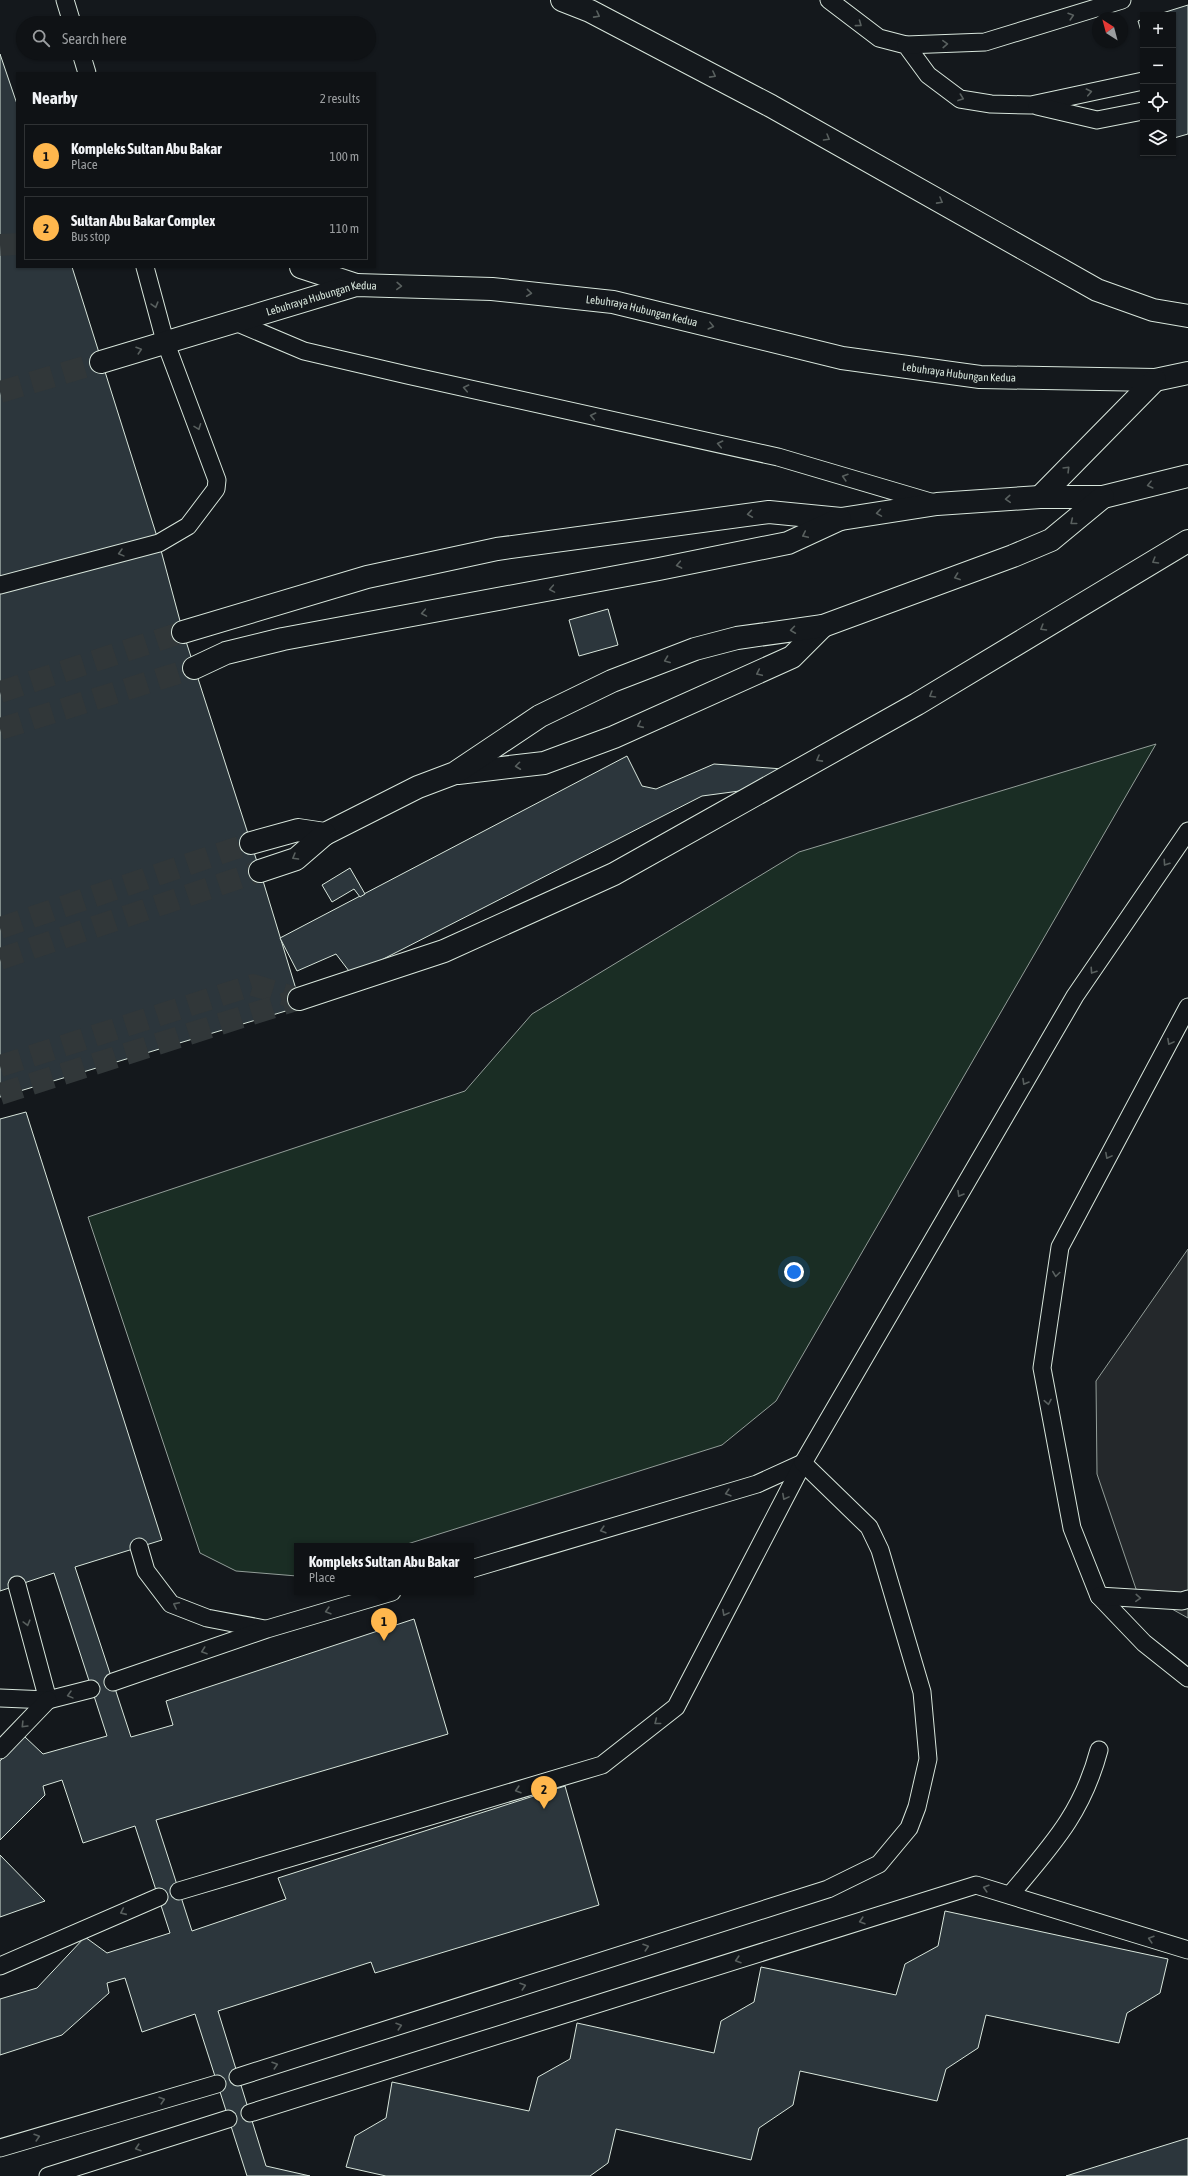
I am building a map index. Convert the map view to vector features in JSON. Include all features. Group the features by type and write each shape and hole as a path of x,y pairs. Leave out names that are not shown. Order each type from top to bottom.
{"highway":[{"path":"562,0 590,11 771,106 1097,290 1153,310 1188,316"},
{"path":"304,268 356,285"},
{"name":"Lebuhraya Hubungan Kedua","path":"102,362 165,341 356,285 492,289 613,302 842,358 980,377 1155,380 1188,373"},
{"path":"1040,496 1155,380"},
{"path":"182,632 367,577 497,549 769,512 841,519 937,504 1040,496 1103,497 1188,476"},
{"path":"260,871 296,858 325,834 418,787 455,773 540,716 612,681 695,649 737,638 824,626 1013,556 1051,540 1103,497"},
{"path":"194,668 226,653 283,639 659,569 788,543 841,519"},
{"path":"298,999 444,951 614,874 917,704 1188,541"},
{"path":"455,773 544,763 614,737 792,658 824,626"},
{"path":"251,843 298,830 325,834"}],"lane":[{"path":"65,0 70,16"},
{"path":"829,0 879,38 906,45 985,42 1122,0"},
{"path":"906,45 928,75 960,99 992,104 1031,105 1097,120 1140,112"},
{"path":"83,60 87,72"},
{"path":"1031,105 1140,82"},
{"path":"0,584 159,543 188,526 216,488 217,480 215,474 165,341 145,268"},
{"path":"233,321 304,351 778,457 937,504"},
{"path":"179,1891 602,1765 676,1707 803,1463 1075,996 1188,831"},
{"path":"1188,1007 1060,1247 1042,1368 1072,1528 1099,1596 1144,1643 1188,1678"},
{"path":"474,1568 757,1484 803,1463"},
{"path":"238,2077 828,1889 878,1864 909,1828 919,1801 928,1759 922,1692 880,1550 869,1527 803,1463"},
{"path":"139,1547 146,1571 171,1604 207,1618 267,1629"},
{"path":"17,1585 48,1700"},
{"path":"113,1682 267,1629 382,1595"},
{"path":"1099,1596 1182,1601 1188,1599"},
{"path":"0,1698 48,1700 91,1689"},
{"path":"0,1750 48,1700"},
{"path":"1010,1896 1066,1827 1080,1803 1094,1771 1099,1750"},
{"path":"250,2113 976,1885 1188,1950"},
{"path":"0,1966 159,1896"},
{"path":"0,2148 217,2084"},
{"path":"48,2176 228,2119"}],"green space":[{"path":"1156,744 776,1401 722,1445 411,1543 294,1543 294,1576 236,1571 200,1553 88,1217 465,1091 532,1014 799,852"}],"shaded area":[{"path":"1188,1249 1188,1618 1136,1589 1097,1474 1096,1381"}],"building":[{"path":"1188,5 1188,134 1176,137 1176,12 1166,12"},
{"path":"0,54 16,101 16,268 72,268 159,543 183,632 260,871 299,999 299,1007 0,1097"},
{"path":"608,609 618,645 579,656 569,620"},
{"path":"627,756 642,786 656,789 714,764 783,769 747,790 702,796 352,975 336,954 297,971 280,938"},
{"path":"350,868 365,894 360,897 354,889 332,902 322,885"},
{"path":"26,1112 162,1540 75,1567 131,1737 173,1725 166,1701 414,1619 448,1734 156,1820 192,1931 286,1899 278,1878 565,1786 599,1905 375,1973 371,1962 218,2011 266,2166 310,2176 247,2176 195,2014 142,2032 125,1978 107,1983 109,1993 62,2035 0,2055 0,1999 37,1988 85,1937 107,1953 170,1933 135,1826 83,1843 62,1780 43,1786 45,1795 0,1840 0,1761 24,1736 43,1754 107,1736 54,1573 0,1591 0,1119"},
{"path":"0,1855 45,1901 0,1917"},
{"path":"945,1911 1168,1959 1160,1993 1127,2013 1119,2043 986,2015 978,2048 946,2069 937,2101 800,2071 793,2105 759,2128 751,2160 616,2129 608,2163 590,2176 386,2176 346,2167 355,2136 386,2118 392,2082 529,2111 538,2077 570,2059 577,2023 714,2053 721,2021 754,2002 761,1967 896,1995 905,1964 938,1946"},
{"path":"1188,2138 1188,2176 1066,2176"}],"tunnel":[{"path":"0,245 16,244"},
{"path":"0,392 101,362"},
{"path":"0,692 183,632"},
{"path":"0,729 194,668"},
{"path":"0,928 251,843"},
{"path":"0,959 260,871"},
{"path":"0,1066 253,985 299,999"},
{"path":"0,1094 299,999"}],"place":[{"name":"Kompleks Sultan Abu Bakar","path":"384,1641"},
{"name":"Sultan Abu Bakar Complex","path":"544,1809"}]}
